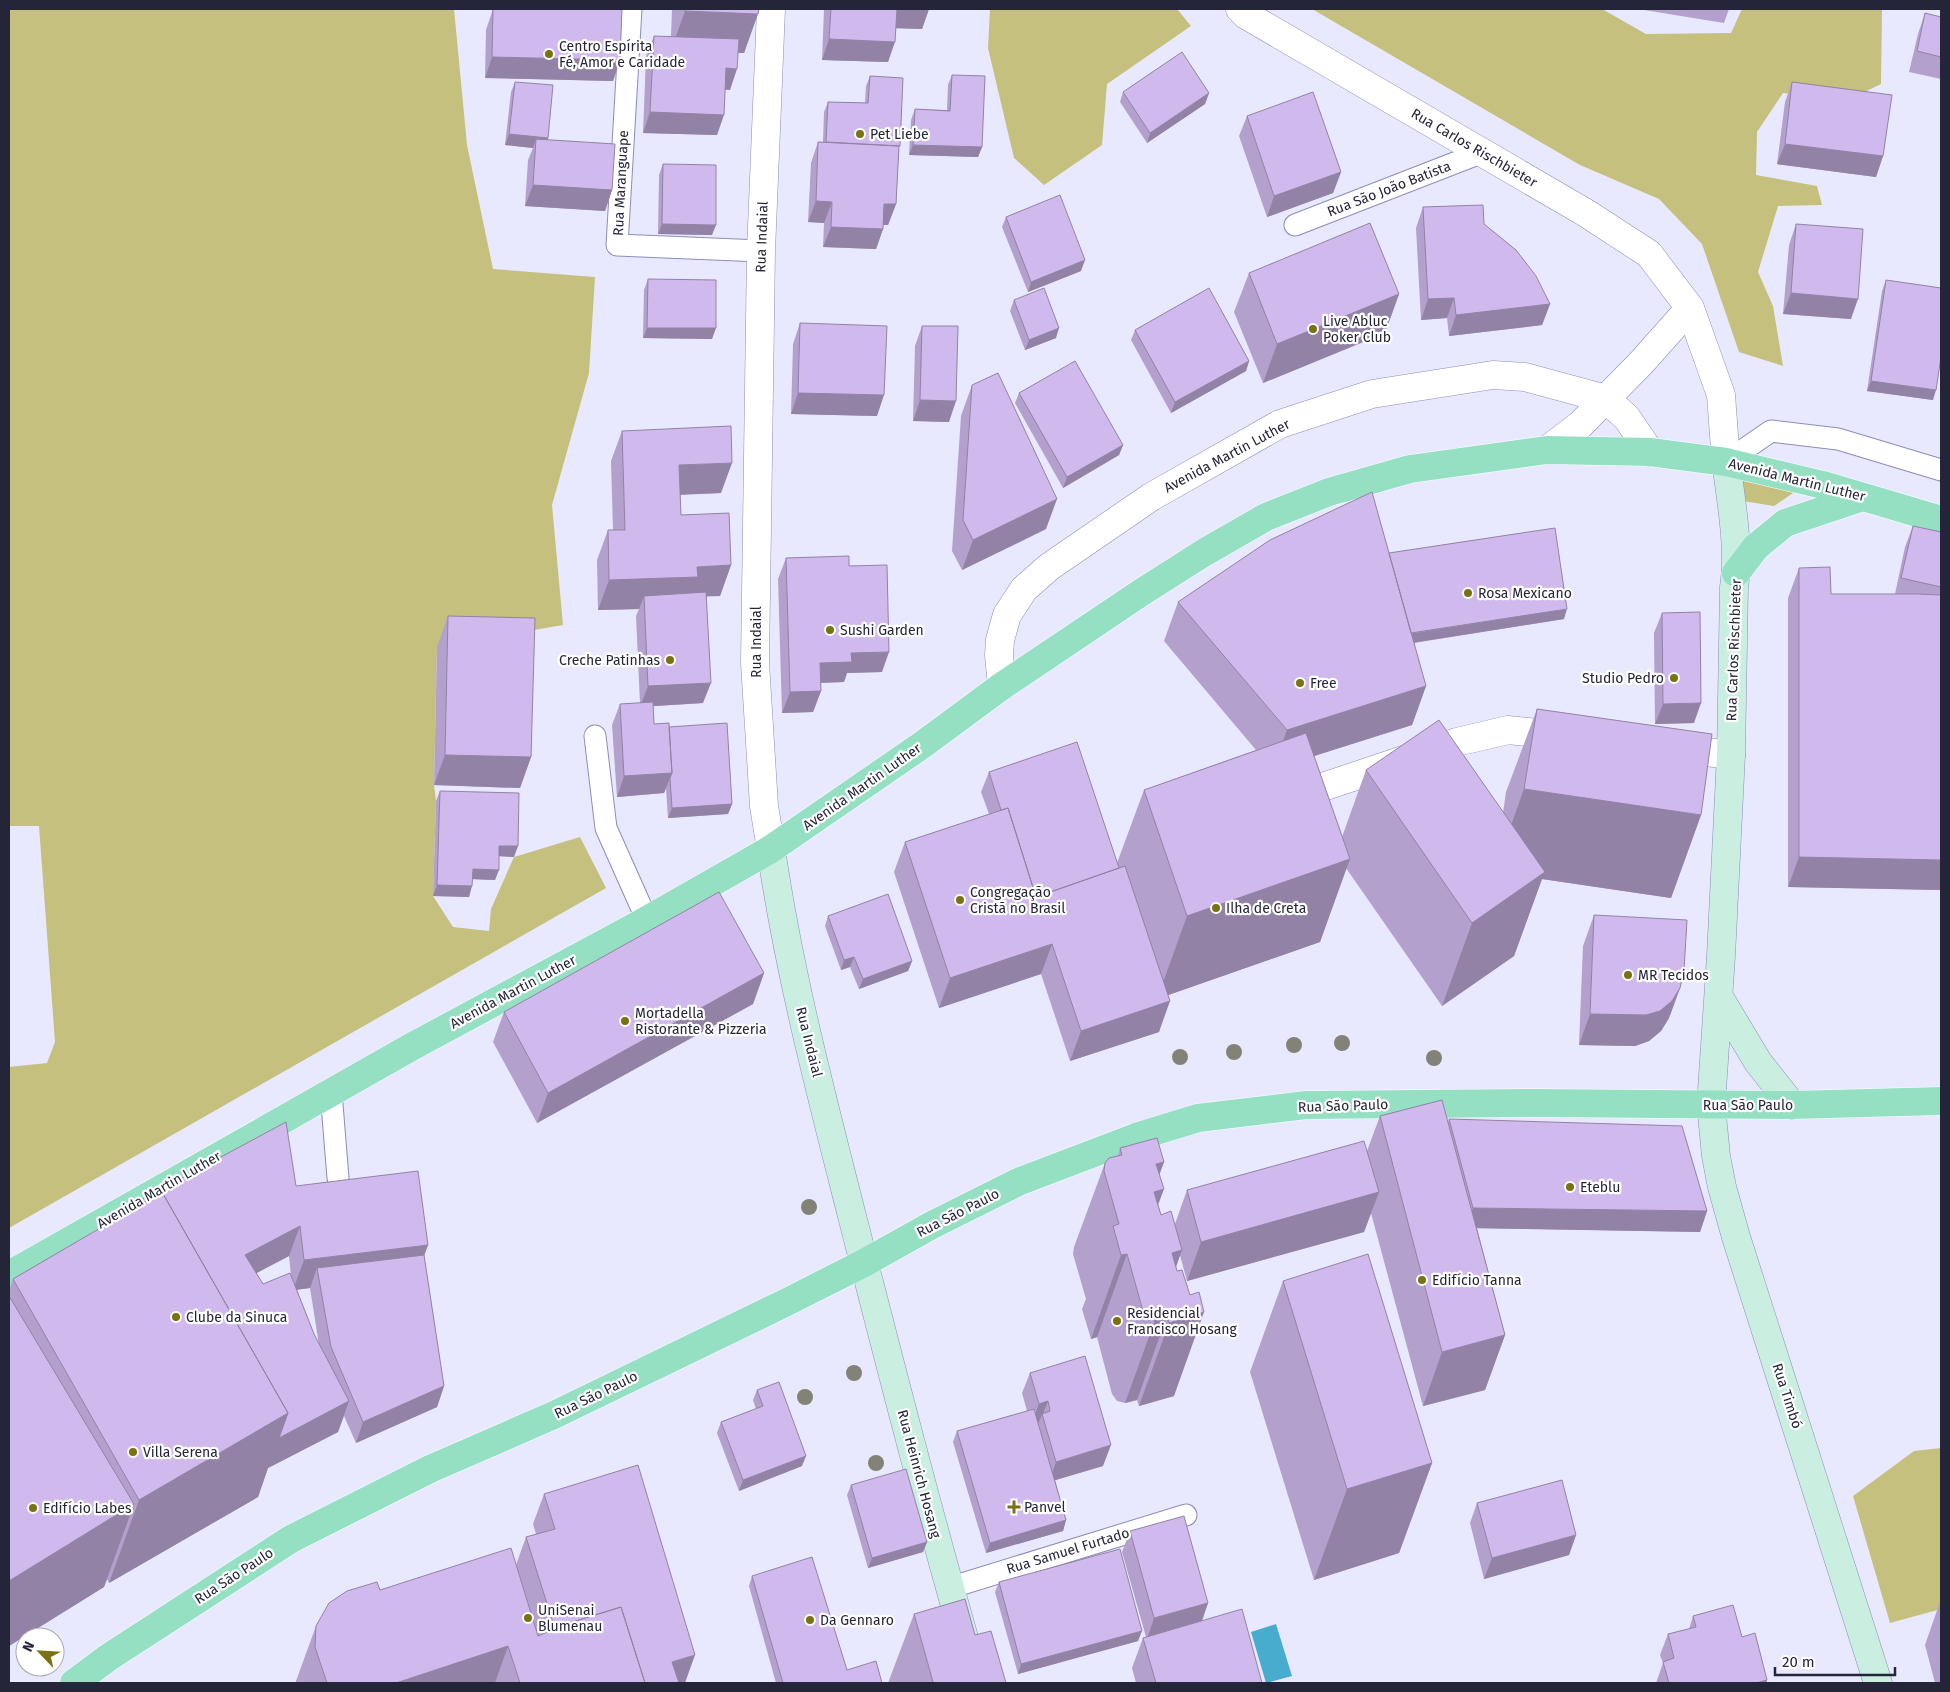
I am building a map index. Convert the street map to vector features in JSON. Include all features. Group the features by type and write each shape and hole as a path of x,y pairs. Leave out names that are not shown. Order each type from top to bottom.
{"main road":[{"name":"Avenida Martin Luther","path":"9,1275 331,1092 648,920 771,849 922,745 1002,686 1142,592 1205,552 1266,517 1329,492 1410,469 1547,450 1650,452 1726,462 1863,497 1941,520"},
{"name":"Rua Carlos Rischbieter","path":"1711,1105 1719,996 1731,755 1734,587 1736,573 1732,509 1726,462"},
{"path":"1736,573 1756,547 1785,523 1863,497"},
{"name":"Rua Indaial","path":"771,849 779,906 803,1022 864,1263"},
{"path":"1719,996 1758,1062 1792,1105"},
{"name":"Rua São Paulo","path":"74,1683 109,1657 291,1539 430,1469 563,1411 864,1263 932,1225 1018,1182 1136,1138 1198,1118 1306,1105 1536,1103 1792,1105 1939,1098"},
{"name":"Rua Timbó","path":"1711,1105 1716,1156 1722,1187 1878,1683"},
{"name":"Rua Heinrich Hosang","path":"864,1263 976,1683"}],"street":[{"name":"Rua Indaial","path":"771,9 761,251 755,662 764,806 771,849"},
{"name":"Rua Carlos Rischbieter","path":"1240,9 1246,16 1483,152 1586,213 1649,254 1690,308 1721,395 1726,462"},
{"path":"1547,450 1580,425 1690,308"},
{"name":"Avenida Martin Luther","path":"1002,686 999,655 1000,640 1007,615 1024,589 1049,567 1151,497 1280,424 1372,394 1493,375 1524,377 1606,399 1627,418 1650,452"},
{"path":"1276,803 1457,742 1508,730 1594,739"},
{"path":"1652,746 1731,755"}],"lane":[{"name":"Rua Maranguape","path":"631,9 617,245 761,251"},
{"name":"Rua São João Batista","path":"1295,226 1483,152"},
{"path":"1726,462 1771,431 1838,438 1941,470"},
{"path":"596,736 606,828 648,920"},
{"path":"331,1092 338,1178"},
{"name":"Rua Samuel Furtado","path":"950,1588 1186,1515"}],"shaded area":[{"path":"9,9 454,9 467,145 493,269 595,277 589,373 552,505 563,625 437,647 433,896 453,927 489,931 491,909 514,857 580,837 606,888 9,1228 9,1067 47,1063 55,1042 39,826 9,826"},
{"path":"990,9 1177,9 1191,26 1107,84 1102,145 1044,185 1014,158 988,48"},
{"path":"1312,9 1602,9 1646,34 1731,33 1742,9 1882,9 1881,84 1846,101 1783,93 1757,132 1756,175 1817,186 1822,205 1778,206 1758,272 1773,306 1783,366 1739,352 1702,244 1659,199 1580,165"},
{"path":"1742,477 1799,489 1774,506 1743,501"},
{"path":"1941,1448 1941,1609 1890,1623 1853,1496 1914,1451"}],"water":[{"path":"1276,1624 1292,1676 1266,1683 1251,1632"}],"building":[{"name":"Centro Espírita Fé, Amor e Caridade","path":"493,9 622,9 620,60 492,57"},
{"path":"685,9 759,9 758,14 685,11"},
{"path":"831,9 897,9 895,42 829,39"},
{"path":"1925,13 1941,17 1941,57 1917,51"},
{"path":"654,36 739,39 737,69 726,68 724,115 650,112"},
{"path":"1182,52 1209,93 1150,133 1123,92"},
{"path":"952,75 985,76 982,147 913,145 915,109 950,111"},
{"name":"Pet Liebe","path":"870,76 903,78 900,146 826,142 828,102 868,103"},
{"path":"515,82 553,85 548,138 509,134"},
{"path":"1792,82 1892,95 1883,156 1785,144"},
{"path":"1313,92 1341,172 1274,196 1247,116"},
{"path":"536,139 615,144 612,190 533,185"},
{"path":"818,142 899,146 896,204 884,204 883,229 831,227 832,202 816,201"},
{"path":"663,164 716,165 716,225 662,224"},
{"path":"1060,195 1085,260 1031,282 1006,217"},
{"path":"1483,205 1484,224 1516,250 1536,276 1550,304 1456,315 1454,298 1428,299 1423,207"},
{"path":"1370,223 1399,294 1277,344 1249,273"},
{"path":"1796,224 1863,229 1858,299 1791,293"},
{"path":"648,279 716,280 716,328 647,328"},
{"path":"1886,280 1941,288 1941,357 1936,390 1871,381"},
{"path":"1044,288 1059,328 1029,340 1014,300"},
{"path":"1209,288 1249,361 1175,402 1135,330"},
{"path":"800,323 887,326 884,395 798,393"},
{"path":"922,326 958,326 956,401 920,400"},
{"path":"1075,361 1123,445 1067,477 1019,393"},
{"path":"998,373 1057,499 973,540 963,520 972,385"},
{"path":"731,426 732,463 679,465 681,515 729,513 731,565 697,567 698,577 609,580 608,530 625,530 622,431"},
{"name":"Free","path":"1372,492 1426,686 1287,730 1178,602 1270,540"},
{"path":"1913,526 1941,532 1941,587 1901,578"},
{"name":"Rosa Mexicano","path":"1555,528 1567,609 1411,633 1389,553"},
{"name":"Sushi Garden","path":"849,556 849,566 887,565 889,652 851,653 852,662 820,663 821,691 790,692 786,558"},
{"path":"1830,567 1831,594 1941,595 1941,860 1799,857 1799,568"},
{"name":"Creche Patinhas","path":"706,592 711,683 648,686 644,596"},
{"name":"Studio Pedro","path":"1700,612 1701,703 1663,704 1662,613"},
{"path":"448,616 535,618 531,757 445,755"},
{"path":"653,702 654,724 669,723 672,773 624,776 620,704"},
{"path":"1537,709 1712,734 1701,815 1524,789"},
{"path":"1439,720 1545,872 1472,923 1366,770"},
{"path":"727,723 732,804 672,808 669,727"},
{"path":"1306,733 1350,859 1187,916 1144,790"},
{"path":"1077,742 1119,868 1036,897 1008,808 1001,810 989,772"},
{"path":"440,791 519,793 518,846 499,846 499,870 473,869 472,886 437,885"},
{"path":"1008,808 1036,897 1125,866 1170,1001 1081,1031 1052,944 950,978 905,842"},
{"name":"Mortadella Ristorante & Pizzeria","path":"719,892 764,973 548,1093 504,1012"},
{"path":"888,894 912,961 863,979 854,957 844,960 828,916"},
{"name":"MR Tecidos","path":"1594,915 1687,920 1684,970 1680,988 1672,1001 1660,1011 1646,1015 1590,1014"},
{"path":"1442,1100 1505,1335 1442,1352 1380,1116"},
{"name":"Eteblu","path":"1449,1119 1682,1126 1707,1211 1473,1208"},
{"path":"286,1122 296,1186 418,1171 428,1245 304,1260 300,1226 245,1255 263,1284 290,1273 314,1334 349,1401 279,1438 288,1413 162,1192 130,1211 128,1207"},
{"path":"1157,1138 1164,1162 1156,1164 1164,1189 1154,1192 1161,1215 1171,1211 1182,1250 1172,1253 1177,1271 1182,1270 1190,1295 1199,1292 1204,1312 1169,1323 1167,1316 1155,1320 1147,1318 1143,1311 1127,1254 1121,1255 1113,1226 1119,1224 1104,1171 1105,1163 1109,1158 1122,1155 1120,1148"},
{"path":"1364,1141 1379,1192 1201,1242 1187,1190"},
{"path":"162,1192 288,1413 139,1500 13,1279"},
{"path":"1368,1254 1432,1463 1347,1489 1283,1281"},
{"path":"424,1255 444,1386 363,1422 331,1347 317,1268"},
{"path":"9,1296 134,1504 9,1581"},
{"path":"1085,1356 1111,1445 1056,1462 1042,1414 1050,1411 1048,1401 1039,1404 1030,1373"},
{"path":"779,1382 806,1456 743,1480 721,1422 763,1406 757,1390"},
{"name":"Panvel","path":"1034,1409 1066,1520 990,1543 957,1431"},
{"path":"638,1465 695,1655 672,1662 679,1683 645,1683 621,1607 555,1629 526,1537 555,1529 544,1494"},
{"path":"906,1469 927,1542 872,1558 851,1485"},
{"path":"1562,1480 1576,1535 1492,1558 1477,1503"},
{"path":"1184,1516 1208,1603 1154,1618 1130,1531"},
{"path":"511,1548 538,1636 569,1623 621,1607 645,1683 520,1683 508,1646 396,1683 327,1683 315,1647 316,1626 329,1603 347,1591 377,1582 380,1590"},
{"path":"1120,1549 1142,1631 1021,1664 999,1582"},
{"path":"812,1557 847,1670 876,1661 882,1683 783,1683 752,1576"},
{"path":"965,1599 975,1635 991,1631 1006,1683 928,1683 933,1682 914,1614"},
{"path":"1733,1605 1742,1637 1755,1633 1767,1680 1756,1683 1669,1683 1663,1662 1674,1658 1668,1634 1696,1627 1693,1616"},
{"path":"1242,1609 1262,1683 1156,1683 1143,1638"}],"place":[{"name":"Centro Espírita Fé, Amor e Caridade","path":"549,54"},
{"name":"Pet Liebe","path":"860,134"},
{"name":"Live Abluc Poker Club","path":"1313,329"},
{"name":"Rosa Mexicano","path":"1468,593"},
{"name":"Sushi Garden","path":"830,630"},
{"name":"Creche Patinhas","path":"670,660"},
{"name":"Studio Pedro","path":"1674,678"},
{"name":"Free","path":"1300,683"},
{"name":"Congregação Cristã no Brasil","path":"960,900"},
{"name":"Ilha de Creta","path":"1216,908"},
{"name":"MR Tecidos","path":"1628,975"},
{"name":"Mortadella Ristorante & Pizzeria","path":"625,1021"},
{"name":"Eteblu","path":"1570,1187"},
{"name":"Edifício Tanna","path":"1422,1280"},
{"name":"Clube da Sinuca","path":"176,1317"},
{"name":"Residencial Francisco Hosang","path":"1117,1321"},
{"name":"Villa Serena","path":"133,1452"},
{"name":"Panvel","path":"1014,1507"},
{"name":"Edifício Labes","path":"33,1508"},
{"name":"UniSenai Blumenau","path":"528,1618"},
{"name":"Da Gennaro","path":"810,1620"}]}
